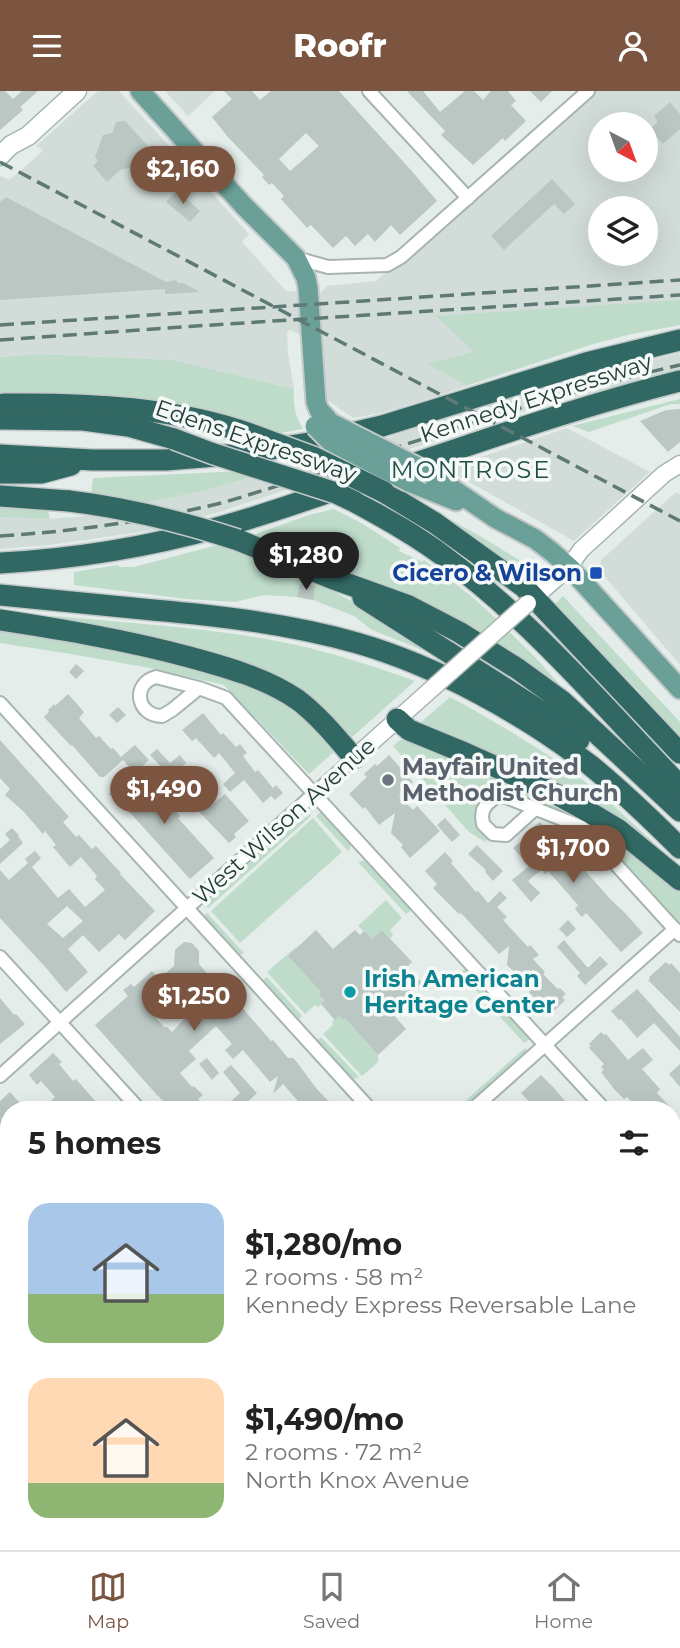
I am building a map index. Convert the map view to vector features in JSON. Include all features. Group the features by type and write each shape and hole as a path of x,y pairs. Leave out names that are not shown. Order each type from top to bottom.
{"highway":[{"name":"Kennedy Expressway","path":"0,455 93,460 166,460 240,454 309,443 382,426 586,363 680,340"},
{"name":"Kennedy Expressway","path":"0,563 99,552 220,527 589,405 680,381"},
{"path":"0,406 73,405 150,412 229,426 313,457 384,492 435,523 524,587 531,600 680,753"},
{"name":"Edens Expressway","path":"0,419 83,420 128,426 336,493 355,502 428,545 483,587 557,657 680,786"},
{"path":"0,473 41,473 93,460"},
{"path":"0,496 69,501 136,511 189,524 238,540 409,606 460,632 518,669 572,710 680,811"},
{"path":"331,578 550,717 600,756 639,808"},
{"path":"0,595 222,616 309,631 358,643 407,661 472,690 528,722 590,765 680,848"},
{"path":"0,619 135,643 238,671 298,700 354,758"},
{"path":"397,719 409,730 556,794 589,812 619,830 680,880"}],"main road":[{"path":"0,156 28,136 77,91"},
{"path":"140,91 244,206 296,258 306,278 316,402 330,441 409,482 495,517"},
{"path":"0,170 24,146 28,136"},
{"path":"244,206 284,263 295,286 305,405 323,425 431,474 495,517 535,539 569,567 680,689"}],"street":[{"path":"369,91 468,198"},
{"path":"296,258 328,267 378,266 394,262 587,91"},
{"path":"306,278 328,267"},
{"name":"West Wilson Avenue","path":"0,1076 531,600 569,567 588,557 613,535 671,481 678,466"},
{"path":"199,688 226,698 597,1101"},
{"path":"0,703 362,1101"},
{"path":"482,1101 678,932 583,827 536,808"},
{"path":"0,957 132,1101"}],"shaded area":[{"path":"98,91 119,91 249,234 242,242 286,291 321,292 327,286 376,281 590,91 680,91 680,325 593,344 434,397 353,418 324,398 322,346 291,330 287,331 288,354 294,389 174,360 40,354 0,357 0,177 9,180 43,150 36,146"},
{"path":"165,91 215,91 188,116"},
{"path":"680,353 680,369 540,406 216,513 155,530 0,549 0,517 50,519 86,516 206,490 388,438 534,390"},
{"path":"567,428 650,472 574,541 446,469"},
{"path":"676,492 680,494 680,665 600,571 601,560"}],"green space":[{"path":"680,300 680,325 593,344 467,385 427,364 474,352 436,316"},
{"path":"40,354 174,360 294,389 295,410 303,429 274,434 125,397 0,397 0,357"},
{"path":"680,399 680,404 671,404 589,432 572,426"},
{"path":"242,471 255,476 142,504 91,496 93,478"},
{"path":"394,488 537,571 528,579 467,532"},
{"path":"0,505 47,507 50,519 0,517"},
{"path":"334,509 363,524 400,548 399,551 422,562 424,560 471,596 535,657 569,695 424,600 250,536"},
{"path":"225,543 346,598 435,655 372,630 354,616 313,600 265,595 235,602 187,599 74,585 74,572 118,565 134,567"},
{"path":"563,596 680,722 680,741 639,691 554,605"},
{"path":"54,616 272,640 344,657 415,681 351,738 346,737 309,699 54,623"},
{"path":"0,628 71,638 244,681 274,694 308,720 334,752 309,774 224,685 161,670 0,643"},
{"path":"450,697 544,752 597,791 653,842 649,846 419,724"},
{"path":"400,740 412,741 571,807 633,849 680,890 680,924 584,822 516,792 502,791 491,794 479,803 475,814 477,829 488,839 485,842 469,832 393,746"},
{"path":"322,811 352,845 348,851 316,816"},
{"path":"310,814 311,816 208,908 204,903"},
{"path":"313,818 342,852 240,943 211,911"},
{"path":"366,860 412,910 406,914 358,862"},
{"path":"386,900 402,918 390,930 393,935 390,938 382,930 372,939 358,926"},
{"path":"207,913 244,953 240,955 204,916"},
{"path":"296,947 288,956 321,992 325,1001 305,1014 267,972"},
{"path":"466,969 530,1039 524,1043 459,972"},
{"path":"267,977 302,1016 299,1019 263,980"},
{"path":"339,1016 343,1020 345,1018 378,1055 378,1062 362,1076 323,1034"},
{"path":"321,1037 359,1077 353,1079 317,1040"},
{"path":"525,1048 529,1052 475,1101 465,1101"}],"building":[{"path":"0,91 5,91 13,99 22,91 38,91 20,107 23,110 0,130"},
{"path":"224,91 252,91 260,100 271,91 339,91 437,201 400,235 391,225 375,242 368,234 355,246 346,236 333,248 311,225 307,228 281,199 284,196 272,183 269,185 262,177 264,175 212,117 232,99","holes":["306,133 319,146 290,171 279,159"]},
{"path":"407,91 423,91 440,112 465,91 474,91 483,100 491,91 508,91 516,101 511,105 526,121 473,165 441,135 445,131"},
{"path":"530,91 552,91 541,102"},
{"path":"670,102 680,114 680,129 663,144 658,138 658,112"},
{"path":"125,121 148,146 145,155 135,157 132,167 120,170 107,182 93,166 98,161 95,157 103,135 112,133 116,122"},
{"path":"552,179 575,204 564,214 554,204 504,250 491,236"},
{"path":"177,190 200,211 190,222 166,202"},
{"path":"6,197 166,282 176,280 200,292 165,294 165,289 0,300 0,202"},
{"path":"680,409 680,442 668,452 640,421 666,410"},
{"path":"300,584 315,586 313,600 297,597"},
{"path":"76,664 84,671 76,679 69,672"},
{"path":"68,694 84,712 79,718 96,738 99,736 121,757 135,745 149,760 135,773 123,760 104,777 100,777 44,717 54,704 55,706"},
{"path":"118,707 126,715 117,723 109,715"},
{"path":"203,713 221,735 223,733 236,747 240,744 247,753 243,756 255,772 258,770 273,788 276,785 283,793 275,800 271,796 263,803 244,780 230,792 223,784 235,773 219,753 214,758 196,738 192,741 182,730"},
{"path":"0,740 69,817 63,822 76,837 79,835 92,849 96,846 155,911 125,940 119,934 99,952 83,935 68,949 88,972 66,992 0,918 0,870 9,880 28,863 25,859 35,851 41,858 32,867 58,898 69,889 85,907 105,890 81,857 70,867 53,847 56,845 45,831 43,834 5,795 10,789 0,778","holes":["67,906 83,921 63,938 47,924"]},
{"path":"157,749 170,763 180,755 186,763 177,772 211,806 225,794 249,821 234,834 236,837 229,843 185,797 171,778 162,772 164,770 150,755"},
{"path":"389,755 413,782 399,795 413,810 417,806 440,831 410,858 401,847 403,845 391,833 395,813 379,825 365,807 363,809 349,794 367,777 364,774"},
{"path":"134,773 174,809 180,816 178,818 214,858 190,879 124,806 133,798 108,795 119,787 118,782 124,782"},
{"path":"445,818 460,835 452,842 437,825"},
{"path":"540,822 545,833 560,842 643,933 621,952 586,913 582,917 575,909 578,905 548,871 545,874 542,869 528,881 540,893 531,902 512,880 529,866 513,848"},
{"path":"12,828 23,843 0,864 0,849 10,840 5,834"},
{"path":"477,845 503,871 493,881 486,870 468,854"},
{"path":"445,852 453,861 451,863 488,903 500,891 507,898 497,907 507,917 503,920 539,955 533,959 545,972 543,974 566,994 562,997 565,1000 553,1012 542,999 538,1002 529,992 532,988 519,973 507,965 509,946 499,954 461,913 433,888 437,884 425,871"},
{"path":"568,920 576,929 567,937 559,929"},
{"name":"Irish American Heritage Center","path":"316,930 333,949 355,930 360,935 364,931 372,939 382,930 412,962 407,967 422,983 391,1012 406,1029 378,1055 345,1018 343,1020 339,1016 335,1020 321,1004 325,1001 319,994 321,992 288,956"},
{"path":"564,940 587,967 600,956 608,964 585,985 577,976 580,973 557,947"},
{"path":"184,942 192,943 199,951 199,964 213,981 216,978 225,988 229,985 243,1000 239,1004 288,1058 296,1061 328,1101 298,1101 283,1084 273,1094 278,1076 270,1082 243,1050 233,1059 225,1050 232,1044 216,1026 189,1051 196,1059 180,1073 203,1095 198,1099 200,1101 163,1101 95,1025 128,996 123,990 131,984 134,987 152,971 159,979 174,966 175,950","holes":["171,988 192,1011 172,1032 148,1009"]},
{"path":"666,962 669,965 671,963 680,973 680,1012 648,980"},
{"path":"637,989 680,1037 680,1051 654,1023 637,1038 611,1011"},
{"path":"0,998 25,1024 0,1044"},
{"path":"601,1032 606,1034 628,1060 643,1048 653,1060 642,1069 660,1089 657,1093 664,1101 631,1101 627,1097 624,1099 601,1072 604,1070 601,1067 604,1064 589,1048 589,1044"},
{"path":"53,1053 73,1081 76,1079 95,1101 51,1101 55,1097 41,1081 37,1085 29,1075"},
{"path":"207,1058 219,1073 212,1080 199,1064"},
{"path":"680,1064 680,1087 669,1074"},
{"path":"231,1065 257,1093 248,1101 231,1101 240,1093 223,1072"},
{"path":"541,1075 565,1101 528,1101 521,1093"},
{"path":"10,1092 18,1101 0,1101"}],"railway":[{"path":"0,162 680,521"},
{"path":"0,325 680,280"},
{"path":"0,340 680,295"},
{"path":"0,536 113,524 225,502 508,412 680,365"}],"place":[{"name":"Cicero & Wilson","path":"596,573"},
{"name":"Mayfair United Methodist Church","path":"388,780"},
{"name":"Irish American Heritage Center","path":"350,992"}],"district":[{"name":"MONTROSE","path":"471,469"}]}
